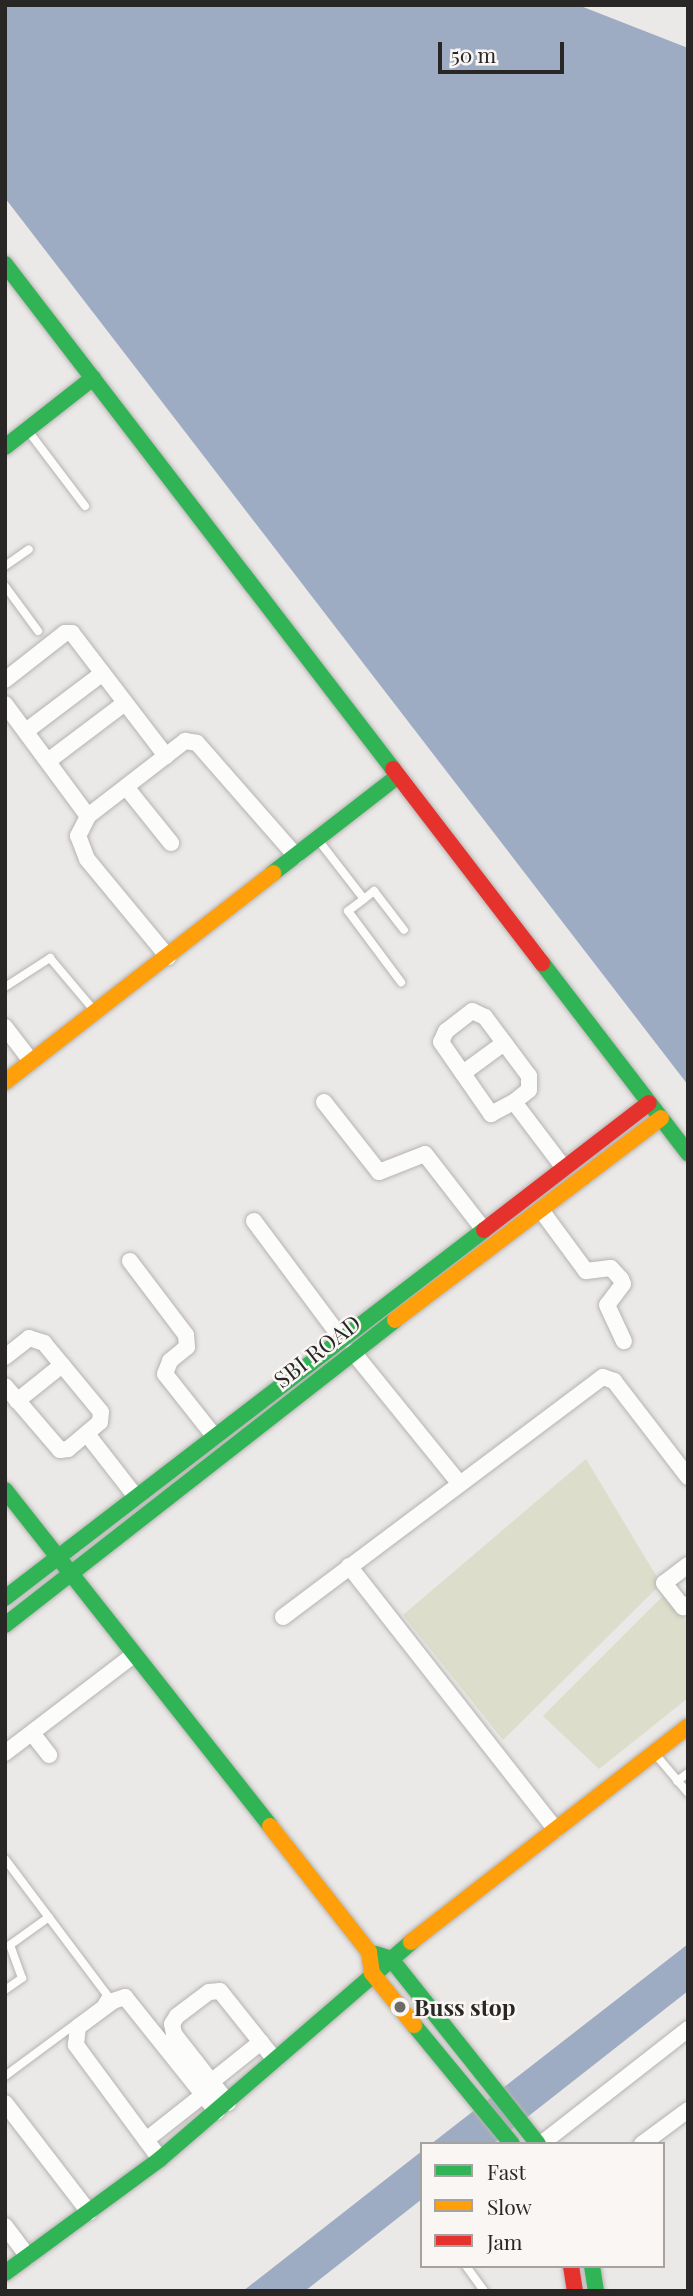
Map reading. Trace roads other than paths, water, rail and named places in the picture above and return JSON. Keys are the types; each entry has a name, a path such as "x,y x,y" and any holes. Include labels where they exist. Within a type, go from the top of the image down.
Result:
{"street":[{"path":"5,264 688,1153"},
{"path":"5,447 93,378"},
{"path":"5,680 65,633 72,633 166,756"},
{"path":"26,731 103,673"},
{"path":"48,761 125,703"},
{"path":"5,704 88,816"},
{"path":"167,957 87,859 78,836 88,816 185,741 197,743 296,856"},
{"path":"5,1082 398,776"},
{"path":"126,787 171,843"},
{"path":"472,1011 485,1017 531,1083 514,1102 491,1114 463,1073 442,1037 472,1011"},
{"path":"5,1027 32,1061"},
{"path":"463,1073 504,1043"},
{"path":"324,1102 379,1172 425,1154 484,1230"},
{"path":"514,1102 564,1168"},
{"name":"SBI ROAD","path":"5,1598 649,1103"},
{"name":"SBI ROAD","path":"5,1625 353,1352 661,1118"},
{"path":"541,1210 586,1271 611,1268 621,1279 623,1284 607,1305 624,1340"},
{"path":"254,1222 342,1339"},
{"path":"130,1261 186,1335 187,1347 170,1361 165,1374 215,1437"},
{"path":"5,1357 29,1338 36,1338 101,1412 100,1422 87,1434 60,1450 5,1386"},
{"path":"353,1352 459,1483"},
{"path":"17,1401 62,1365"},
{"path":"283,1617 603,1377 614,1381 688,1477"},
{"path":"87,1434 136,1497"},
{"path":"5,1490 369,1952 372,1973 510,2142"},
{"path":"688,1565 664,1583 683,1607 688,1604"},
{"path":"349,1566 555,1830"},
{"path":"5,1753 135,1654"},
{"path":"5,2273 160,2159 372,1973 688,1726"},
{"path":"32,1733 49,1755"},
{"path":"369,1952 391,1959 537,2141 688,2029"},
{"path":"207,2088 174,2034 172,2024 177,2016 209,1992 220,1992 275,2060"},
{"path":"160,2159 76,2045 78,2027 113,2001 125,1997 222,2107"},
{"path":"146,2140 261,2042"},
{"path":"5,2103 89,2212"},
{"path":"645,2142 688,2110"},
{"path":"5,2226 24,2260"},
{"path":"5,2244 24,2260"},
{"path":"571,2268 575,2291"},
{"path":"592,2268 596,2291"}],"lane":[{"path":"27,430 85,506"},
{"path":"5,566 29,549"},
{"path":"5,586 38,631"},
{"path":"317,839 364,899"},
{"path":"401,982 348,911 374,891 404,930"},
{"path":"5,987 50,958 95,1012"},
{"path":"654,1752 688,1793"},
{"path":"677,1781 688,1773"},
{"path":"5,1859 107,1995 102,2004 5,2076"},
{"path":"5,1990 22,1978 8,1942 48,1917"},
{"path":"467,2268 484,2291"}],"water":[{"path":"5,5 578,5 688,48 688,1085 5,198"},
{"path":"688,1944 688,1991 496,2142 434,2142"},
{"path":"420,2153 420,2201 305,2291 243,2291"}],"place":[{"name":"Buss stop","path":"400,2007"}]}
